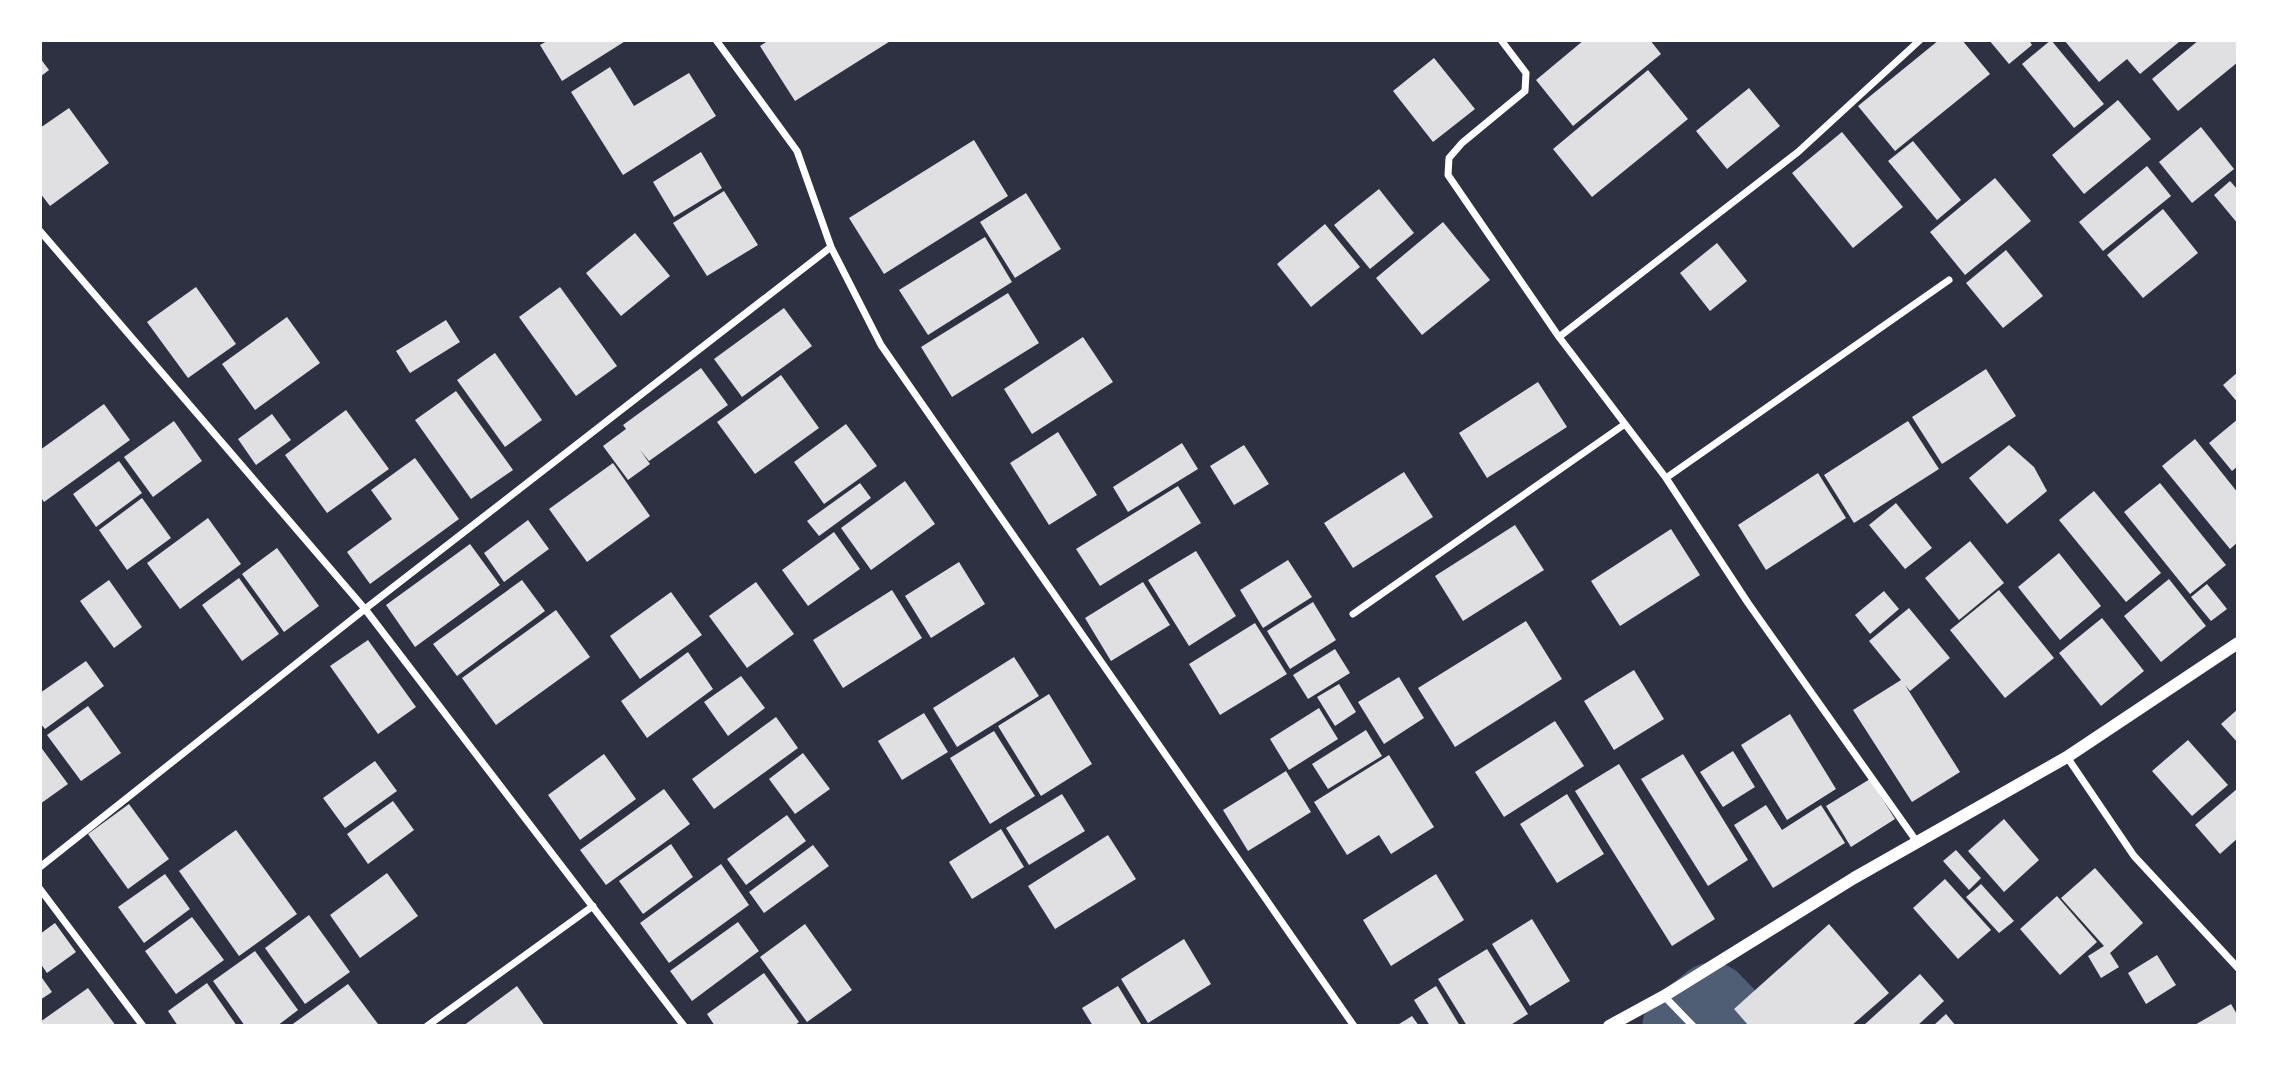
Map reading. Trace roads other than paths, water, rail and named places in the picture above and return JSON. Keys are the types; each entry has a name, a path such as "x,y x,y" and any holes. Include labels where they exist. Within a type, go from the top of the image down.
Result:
{"street":[{"path":"716,40 797,151 831,247 881,345 1354,1026"},
{"path":"1501,40 1526,73 1525,91 1462,143 1449,158 1448,175 1559,337 1666,478 1748,603 1917,842"},
{"path":"1559,337 1798,152 1920,40"},
{"path":"40,231 365,609 684,1026"},
{"path":"40,867 365,609 831,247"},
{"path":"1666,478 1949,280"},
{"path":"1353,614 1625,424"},
{"path":"1609,1026 1664,996 1917,842 2067,757 2238,643"},
{"path":"2067,757 2134,856 2238,968"},
{"path":"40,889 143,1026"},
{"path":"427,1026 593,906"},
{"path":"1664,996 1693,1026"}],"waterway":[{"path":"1681,1026 1712,1001 1736,1026"}]}
